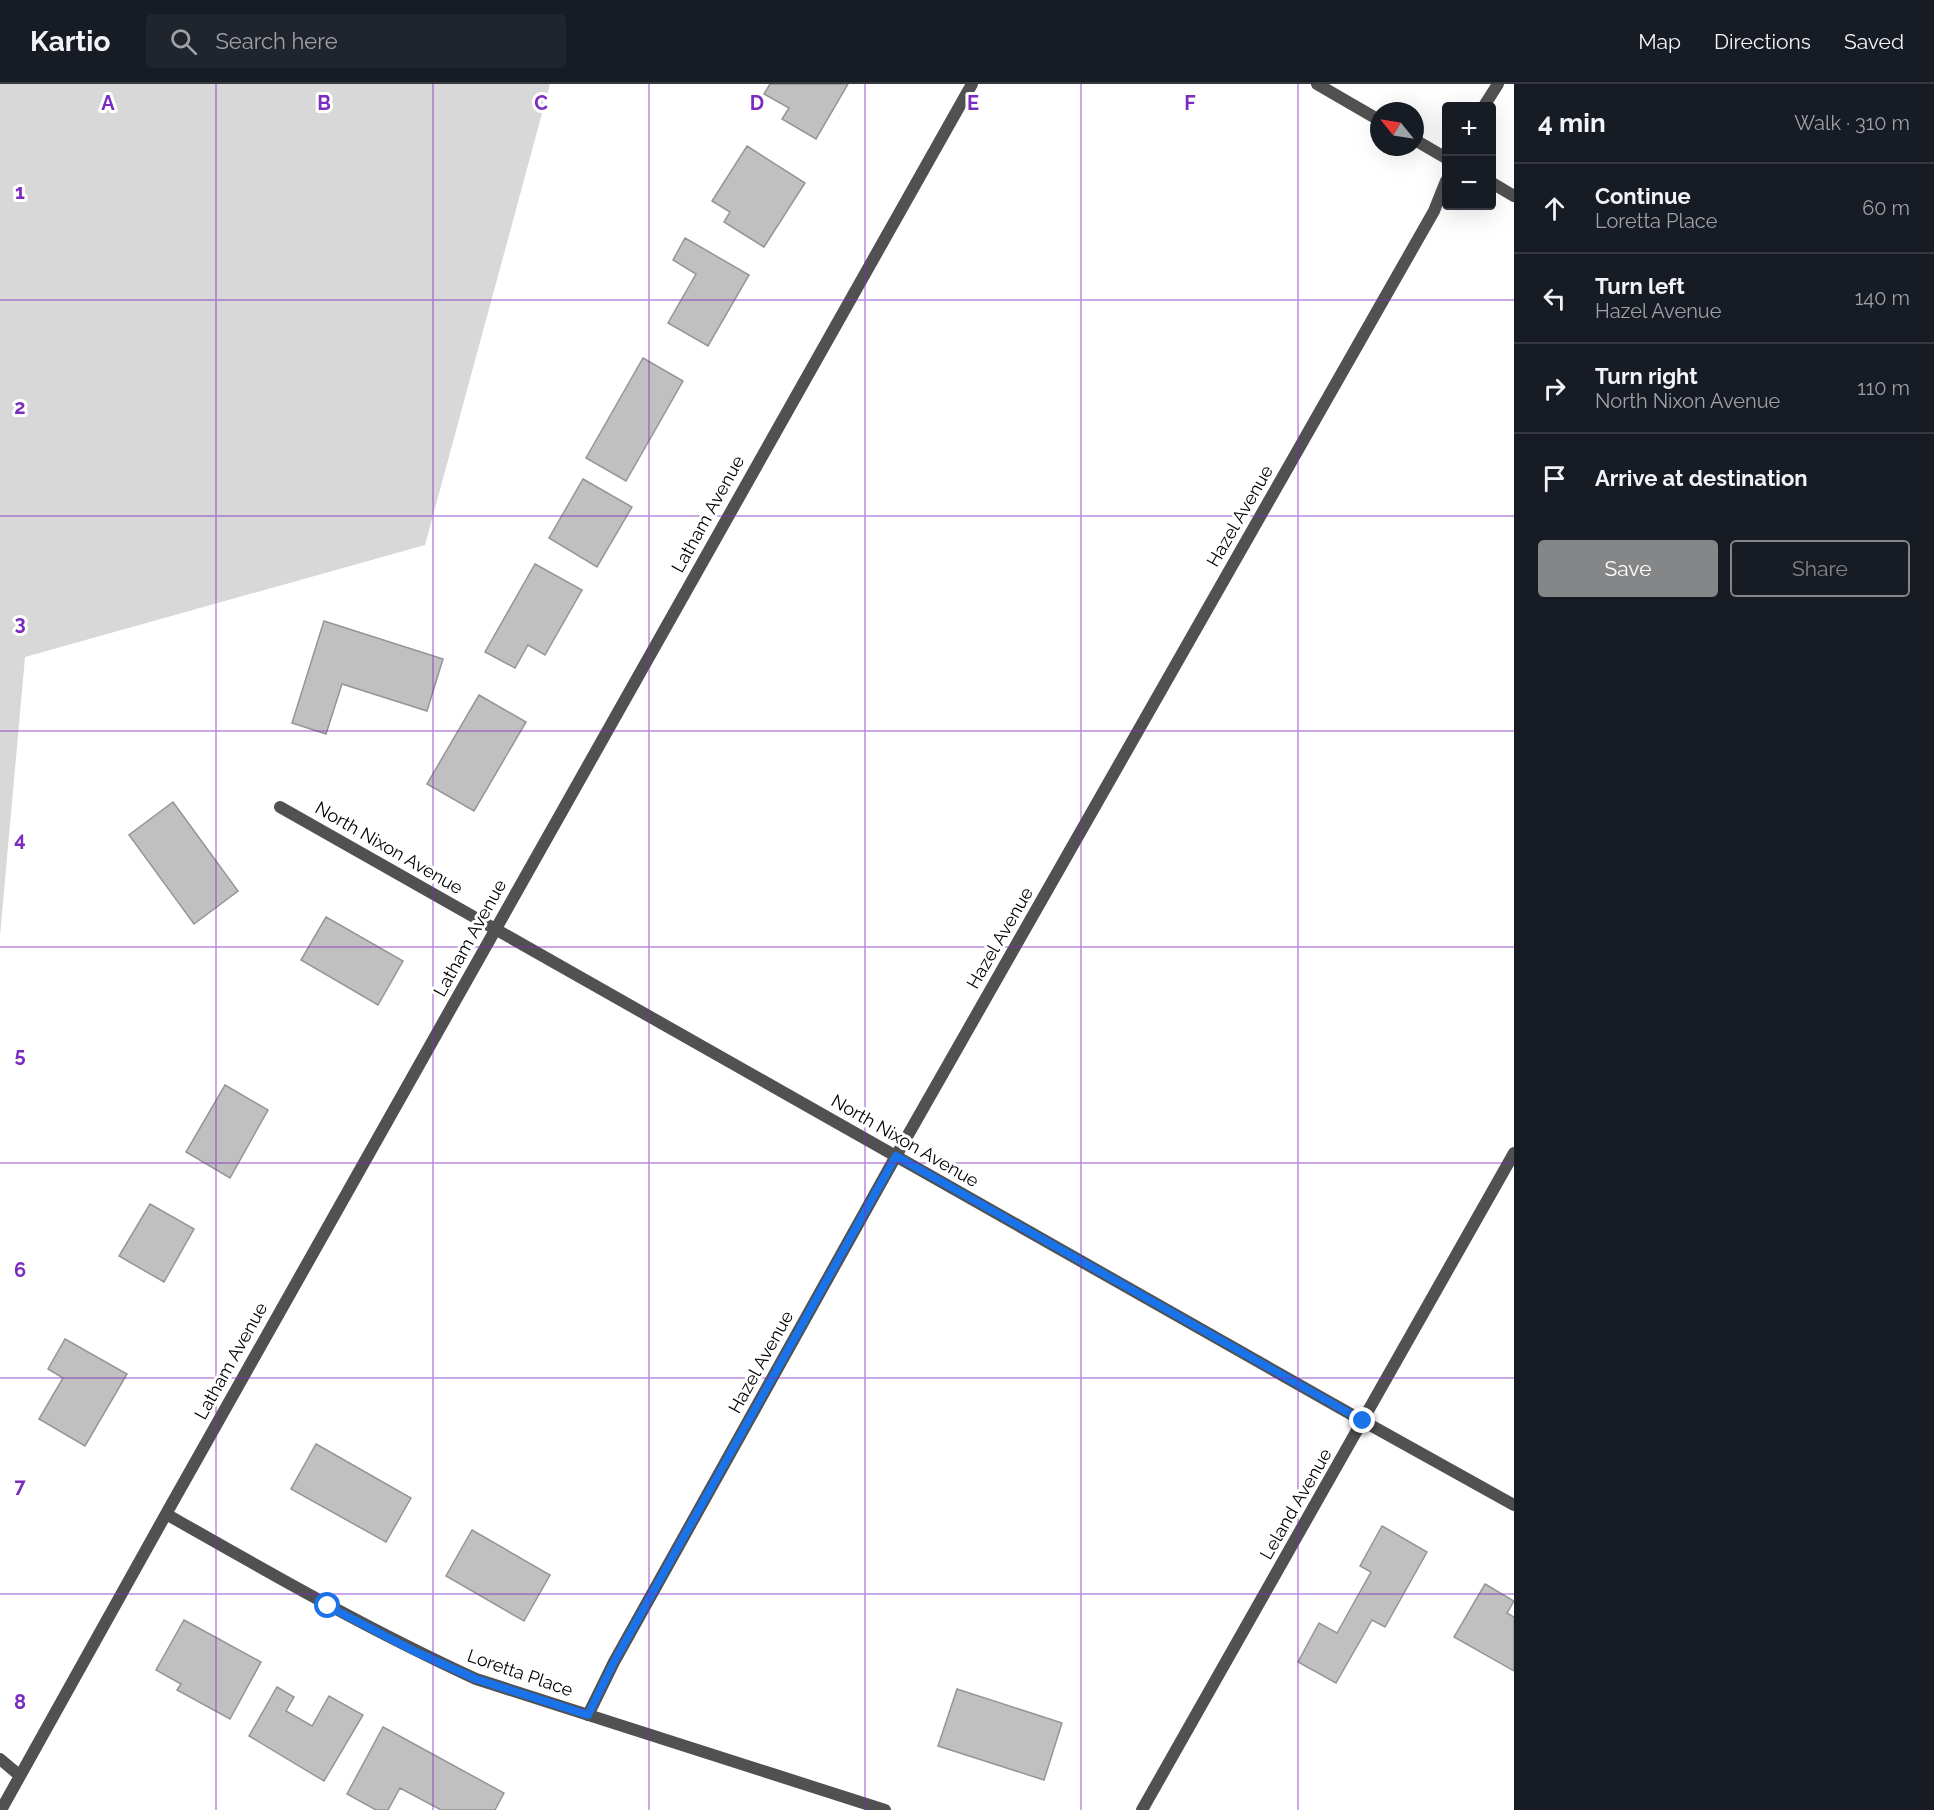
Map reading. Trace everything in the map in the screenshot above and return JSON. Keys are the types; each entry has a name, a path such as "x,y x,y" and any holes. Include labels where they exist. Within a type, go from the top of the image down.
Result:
{"street":[{"name":"Latham Avenue","path":"1,1810 972,84"},
{"path":"1317,84 1370,115"},
{"path":"1487,102 1498,84"},
{"path":"1424,145 1443,156"},
{"path":"1496,186 1514,196"},
{"name":"Hazel Avenue","path":"588,1715 626,1641 896,1156 1434,211 1442,192"},
{"name":"North Nixon Avenue","path":"280,807 1363,1421 1514,1504"},
{"name":"Leland Avenue","path":"1142,1809 1514,1153"},
{"name":"Loretta Place","path":"166,1514 328,1606 476,1679 885,1810"},
{"path":"0,1759 19,1775"}],"shaded area":[{"path":"0,84 550,84 425,545 25,657 0,936"}],"building":[{"path":"770,84 848,84 816,139 782,119 789,108 764,94"},
{"path":"747,146 805,183 764,247 724,222 730,212 712,201"},
{"path":"685,238 749,275 708,346 668,323 696,274 673,260"},
{"path":"643,358 683,381 626,481 586,458"},
{"path":"583,479 632,507 597,567 549,538"},
{"path":"535,564 582,590 545,655 528,645 515,668 485,652"},
{"path":"324,621 443,659 427,711 342,684 326,734 292,723"},
{"path":"479,695 526,722 474,811 427,784"},
{"path":"173,802 238,891 194,924 129,835"},
{"path":"326,917 403,961 378,1005 301,960"},
{"path":"225,1085 268,1110 230,1178 186,1152"},
{"path":"150,1204 194,1229 164,1282 119,1256"},
{"path":"65,1339 127,1374 85,1446 39,1419 63,1378 48,1369"},
{"path":"316,1444 411,1498 386,1542 291,1489"},
{"path":"1382,1526 1427,1552 1385,1627 1372,1620 1336,1683 1298,1662 1319,1623 1337,1633 1371,1572 1360,1566"},
{"path":"472,1530 550,1575 524,1621 446,1576"},
{"path":"1485,1584 1514,1601 1507,1613 1514,1617 1514,1671 1454,1637"},
{"path":"184,1620 261,1662 230,1719 177,1690 181,1684 156,1670"},
{"path":"277,1687 294,1697 286,1711 312,1726 329,1696 363,1715 324,1781 249,1736"},
{"path":"957,1689 1062,1723 1044,1780 938,1746"},
{"path":"383,1727 504,1793 495,1810 441,1810 400,1788 388,1810 376,1810 347,1794"}],"route":[{"path":"328,1606 414,1651 476,1679 588,1715 614,1662 896,1156 1363,1421"}]}
